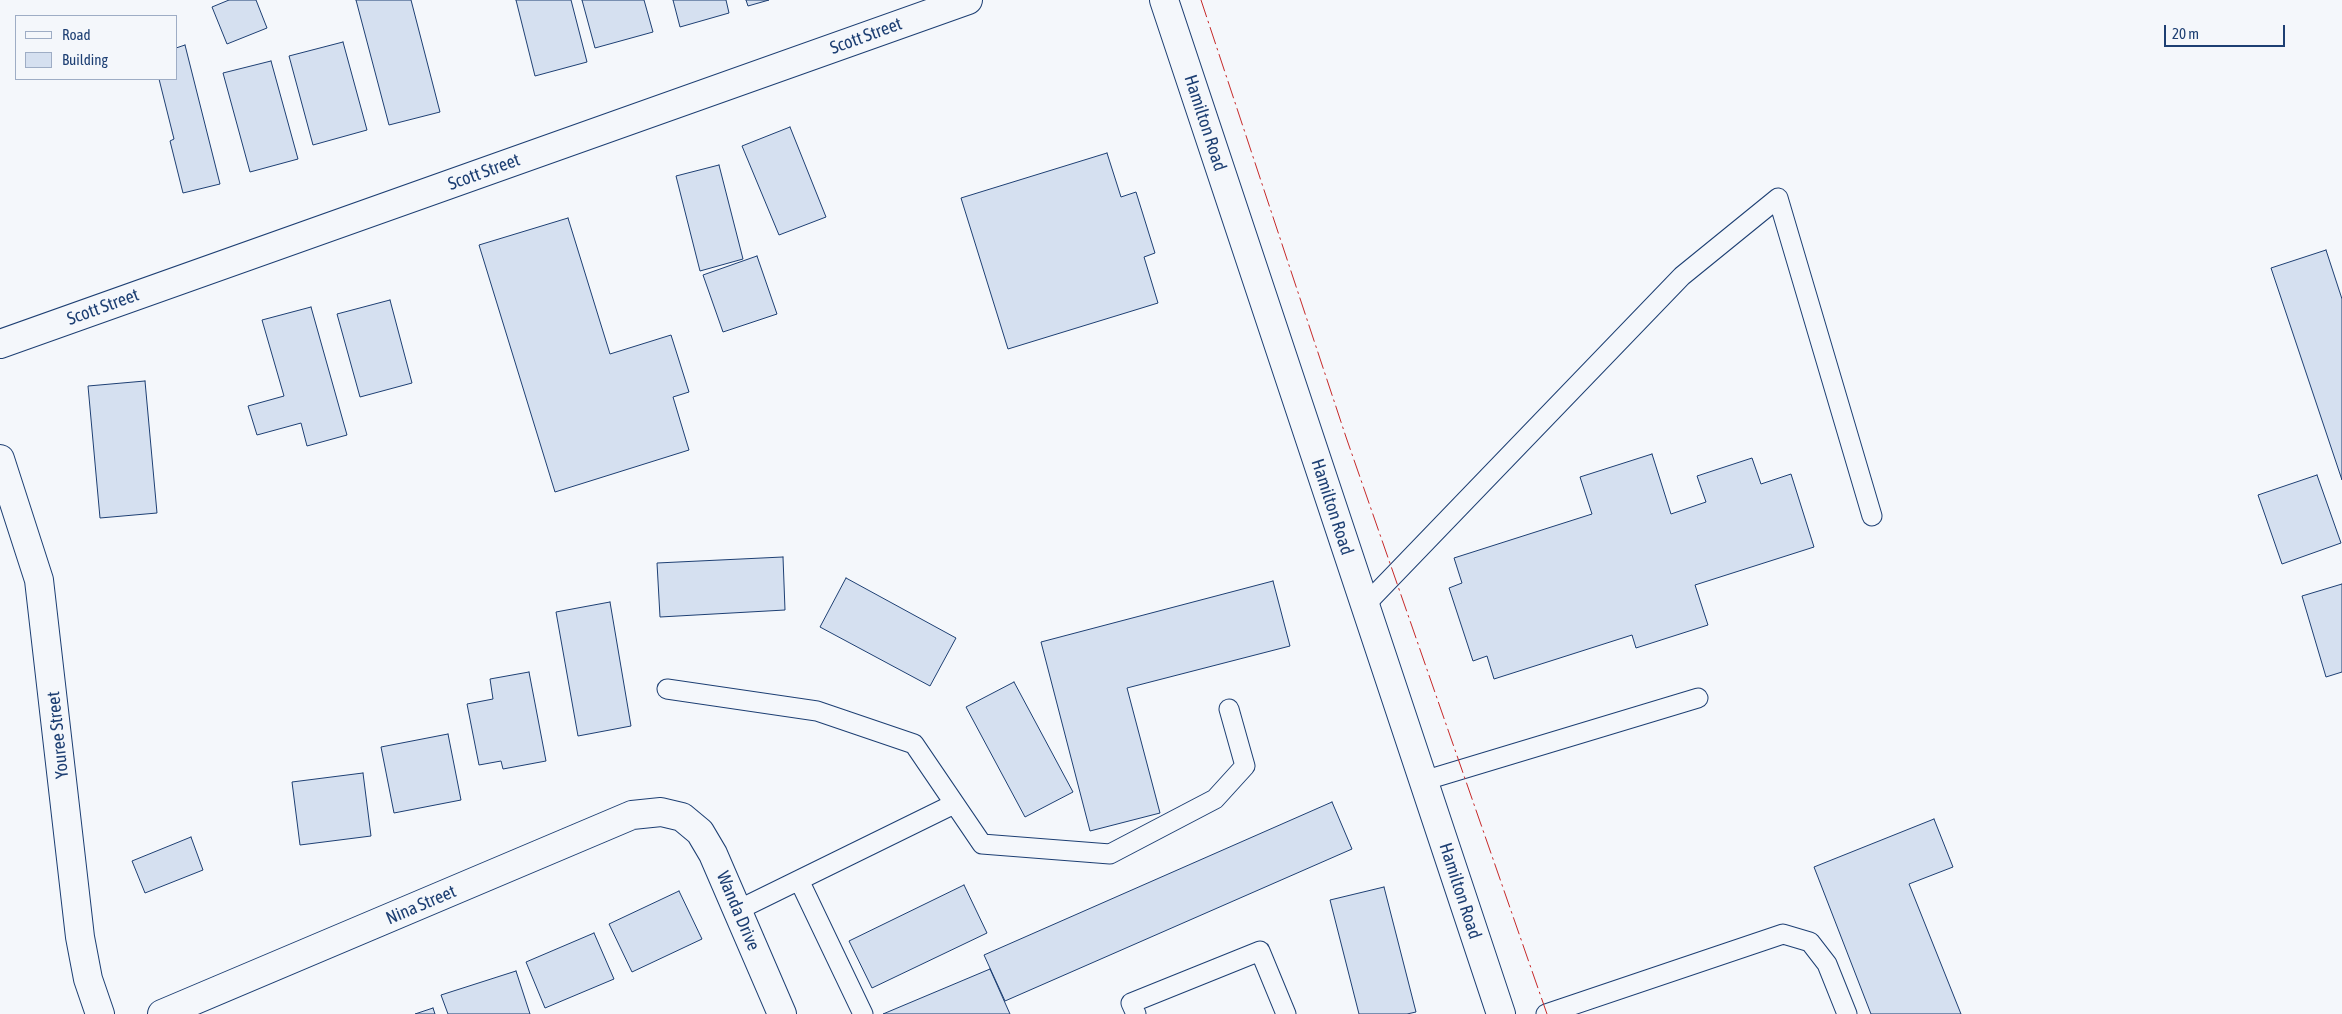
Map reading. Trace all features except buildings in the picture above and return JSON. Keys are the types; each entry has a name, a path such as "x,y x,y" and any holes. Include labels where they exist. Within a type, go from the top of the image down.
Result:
{"street":[{"name":"Scott Street","path":"0,344 968,0"},
{"name":"Hamilton Road","path":"1164,0 1501,1014"},
{"name":"Youree Street","path":"0,459 40,580 80,937 88,979 100,1014"},
{"name":"Nina Street","path":"162,1014 632,816 661,812 682,817"},
{"name":"Wanda Drive","path":"682,817 700,832 714,854 782,1014"}],"lane":[{"path":"1365,605 1682,276 1778,198 1872,516"},
{"path":"667,689 817,711 914,744 982,844 1110,854 1214,799 1245,766 1229,709"},
{"path":"1423,780 1698,698"},
{"path":"738,910 954,804"},
{"path":"800,880 862,1014"},
{"path":"1546,1014 1783,934 1810,942 1826,964 1847,1014"},
{"path":"1136,1014 1131,1003 1260,951 1286,1014"}],"power":[{"path":"1201,0 1346,437 1547,1014"}]}
